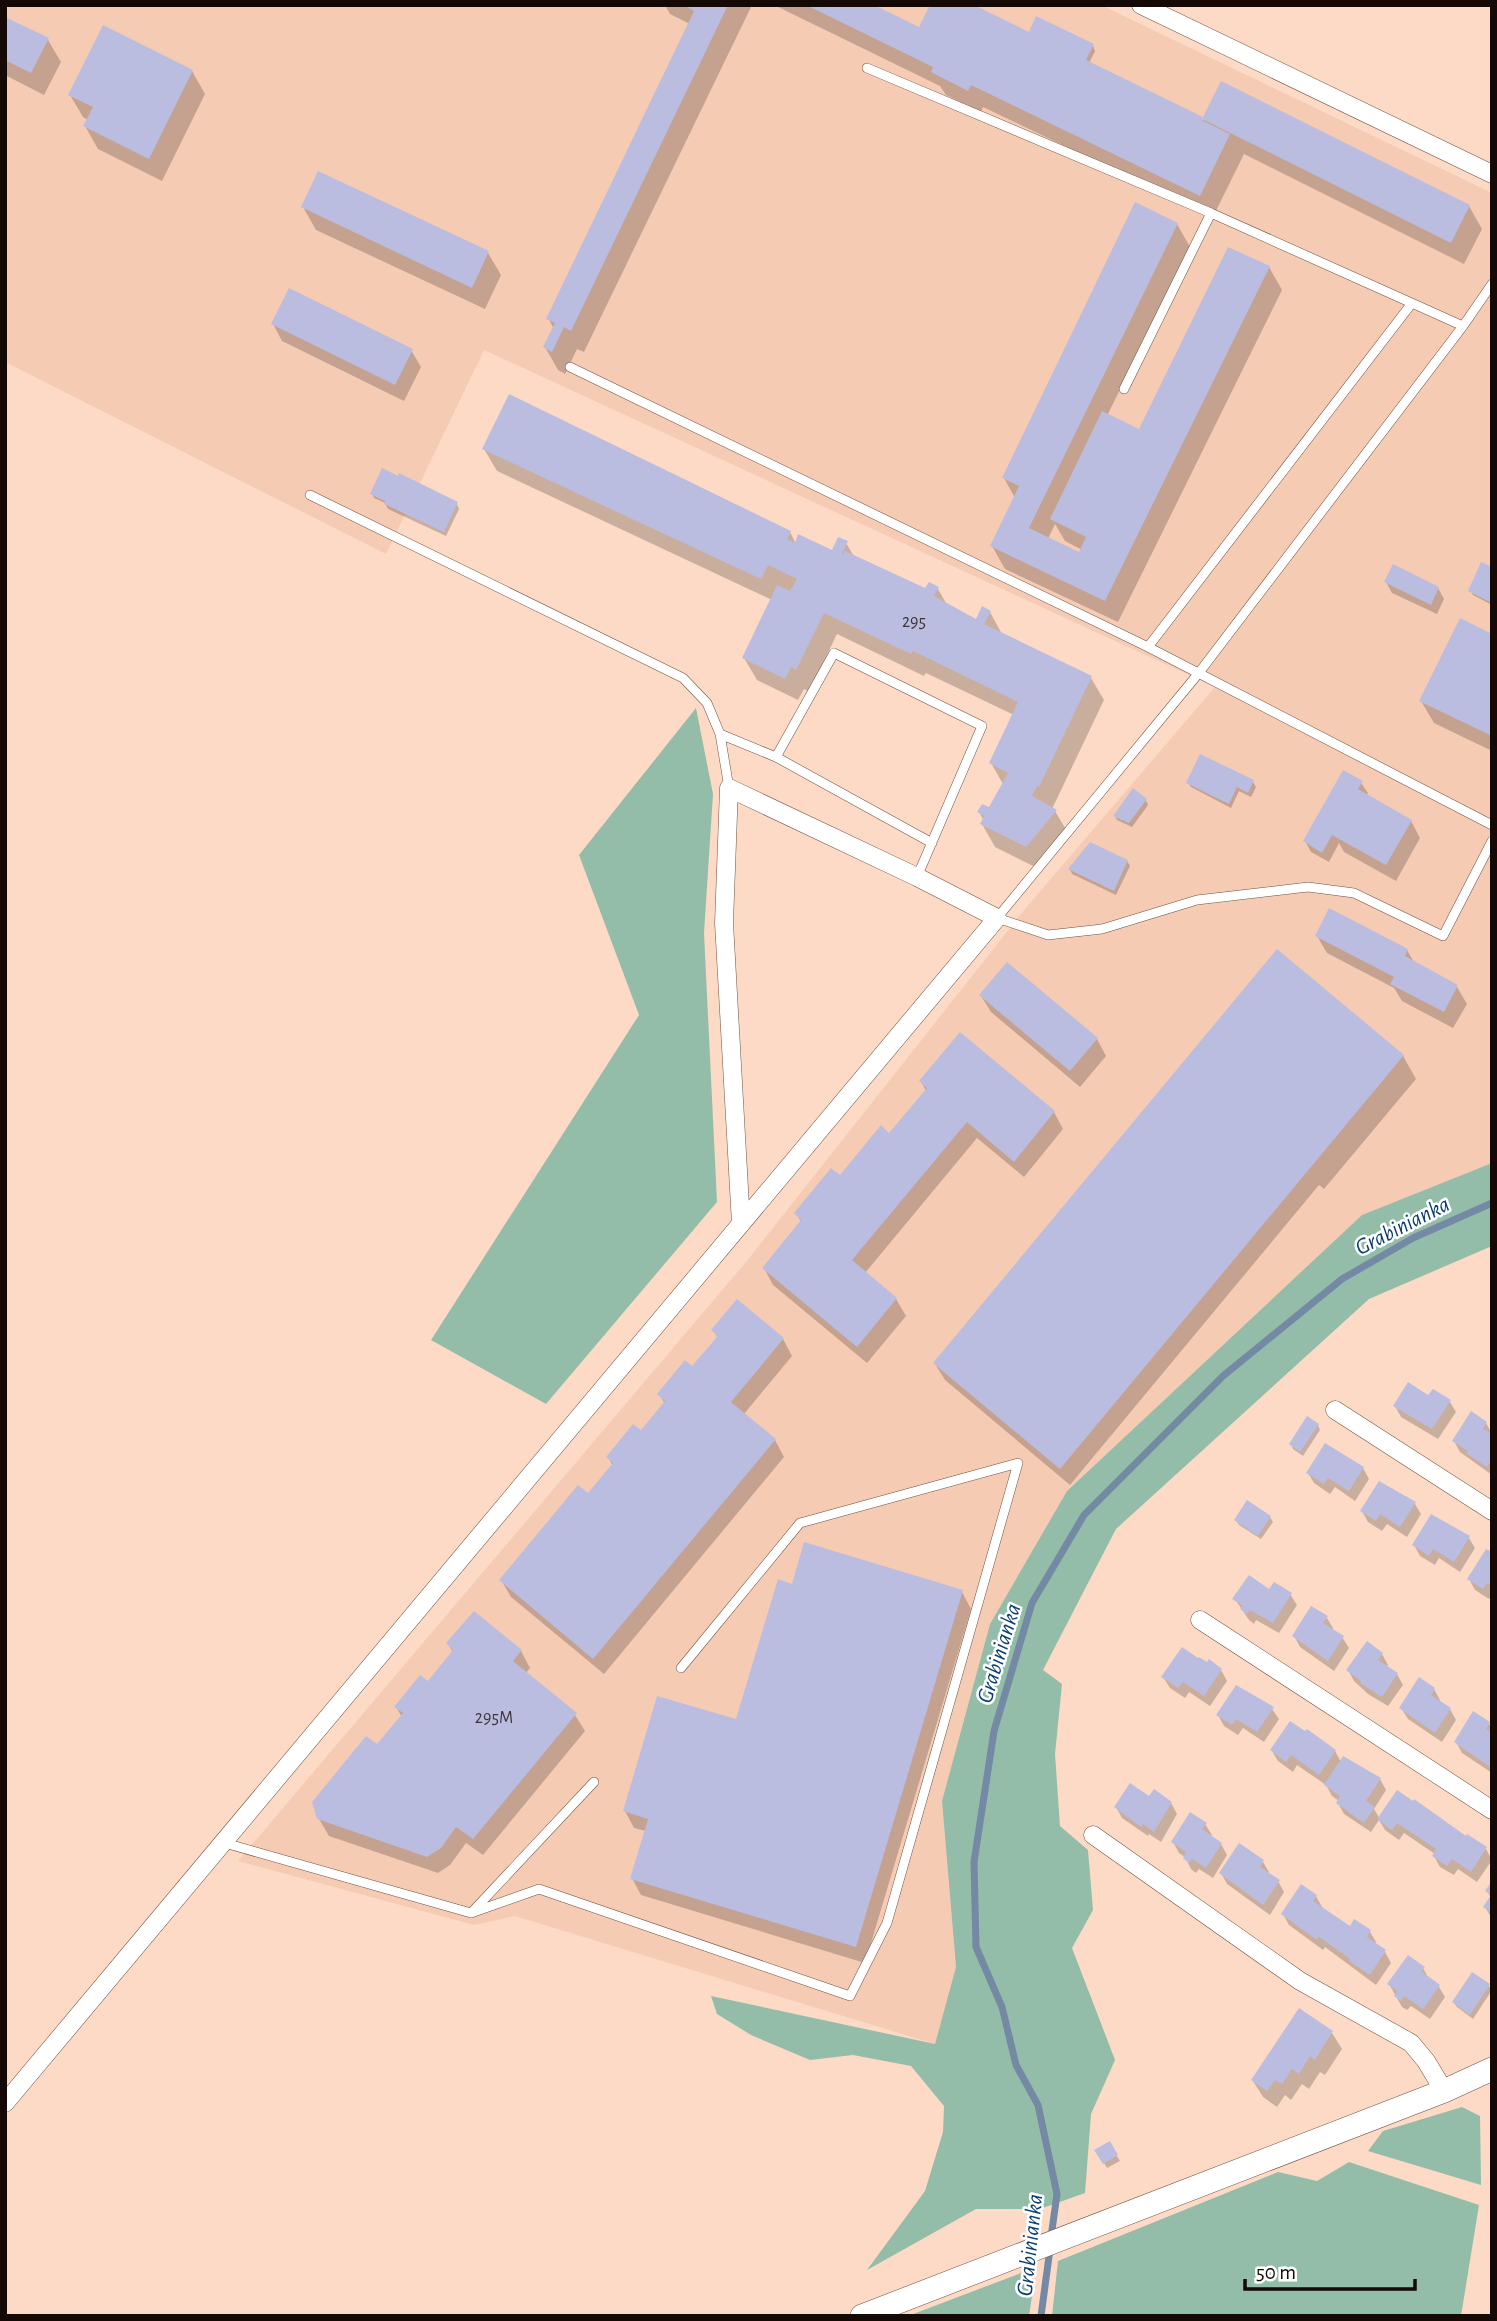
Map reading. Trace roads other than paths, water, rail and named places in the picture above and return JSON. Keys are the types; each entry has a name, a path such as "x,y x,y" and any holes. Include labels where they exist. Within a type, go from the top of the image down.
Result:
{"street":[{"path":"1141,5 1492,174"},
{"path":"5,2103 221,1842 741,1224 997,918 729,788 724,923 741,1224"},
{"path":"1335,1410 1492,1511"},
{"path":"1200,1620 1492,1810"},
{"path":"1093,1835 1300,1981 1411,2043 1426,2061 1444,2091"},
{"path":"862,2316 1444,2091 1492,2069"}],"lane":[{"path":"867,68 1211,214 1463,326"},
{"path":"1124,389 1211,214"},
{"path":"1492,284 1463,326 1198,674 997,918 1048,935 1102,929 1196,900 1308,887 1354,892 1443,936 1492,841"},
{"path":"1148,647 1412,303"},
{"path":"570,367 1148,647 1492,825"},
{"path":"310,495 683,678 707,704 720,734 729,788"},
{"path":"776,757 834,653 982,726 917,877"},
{"path":"720,734 776,757 932,843"},
{"path":"221,1842 471,1913 539,1889 850,1996 887,1923 1018,1463 800,1523 681,1668"},
{"path":"471,1913 594,1782"}],"waterway":[{"name":"Grabinianka","path":"1051,2237 1057,2194 1038,2105 1016,2065 1002,2007 976,1947 974,1862 994,1731 1032,1603 1084,1515 1223,1376 1342,1279 1413,1238 1492,1203"},
{"name":"Grabinianka","path":"1041,2316 1050,2249"}]}
